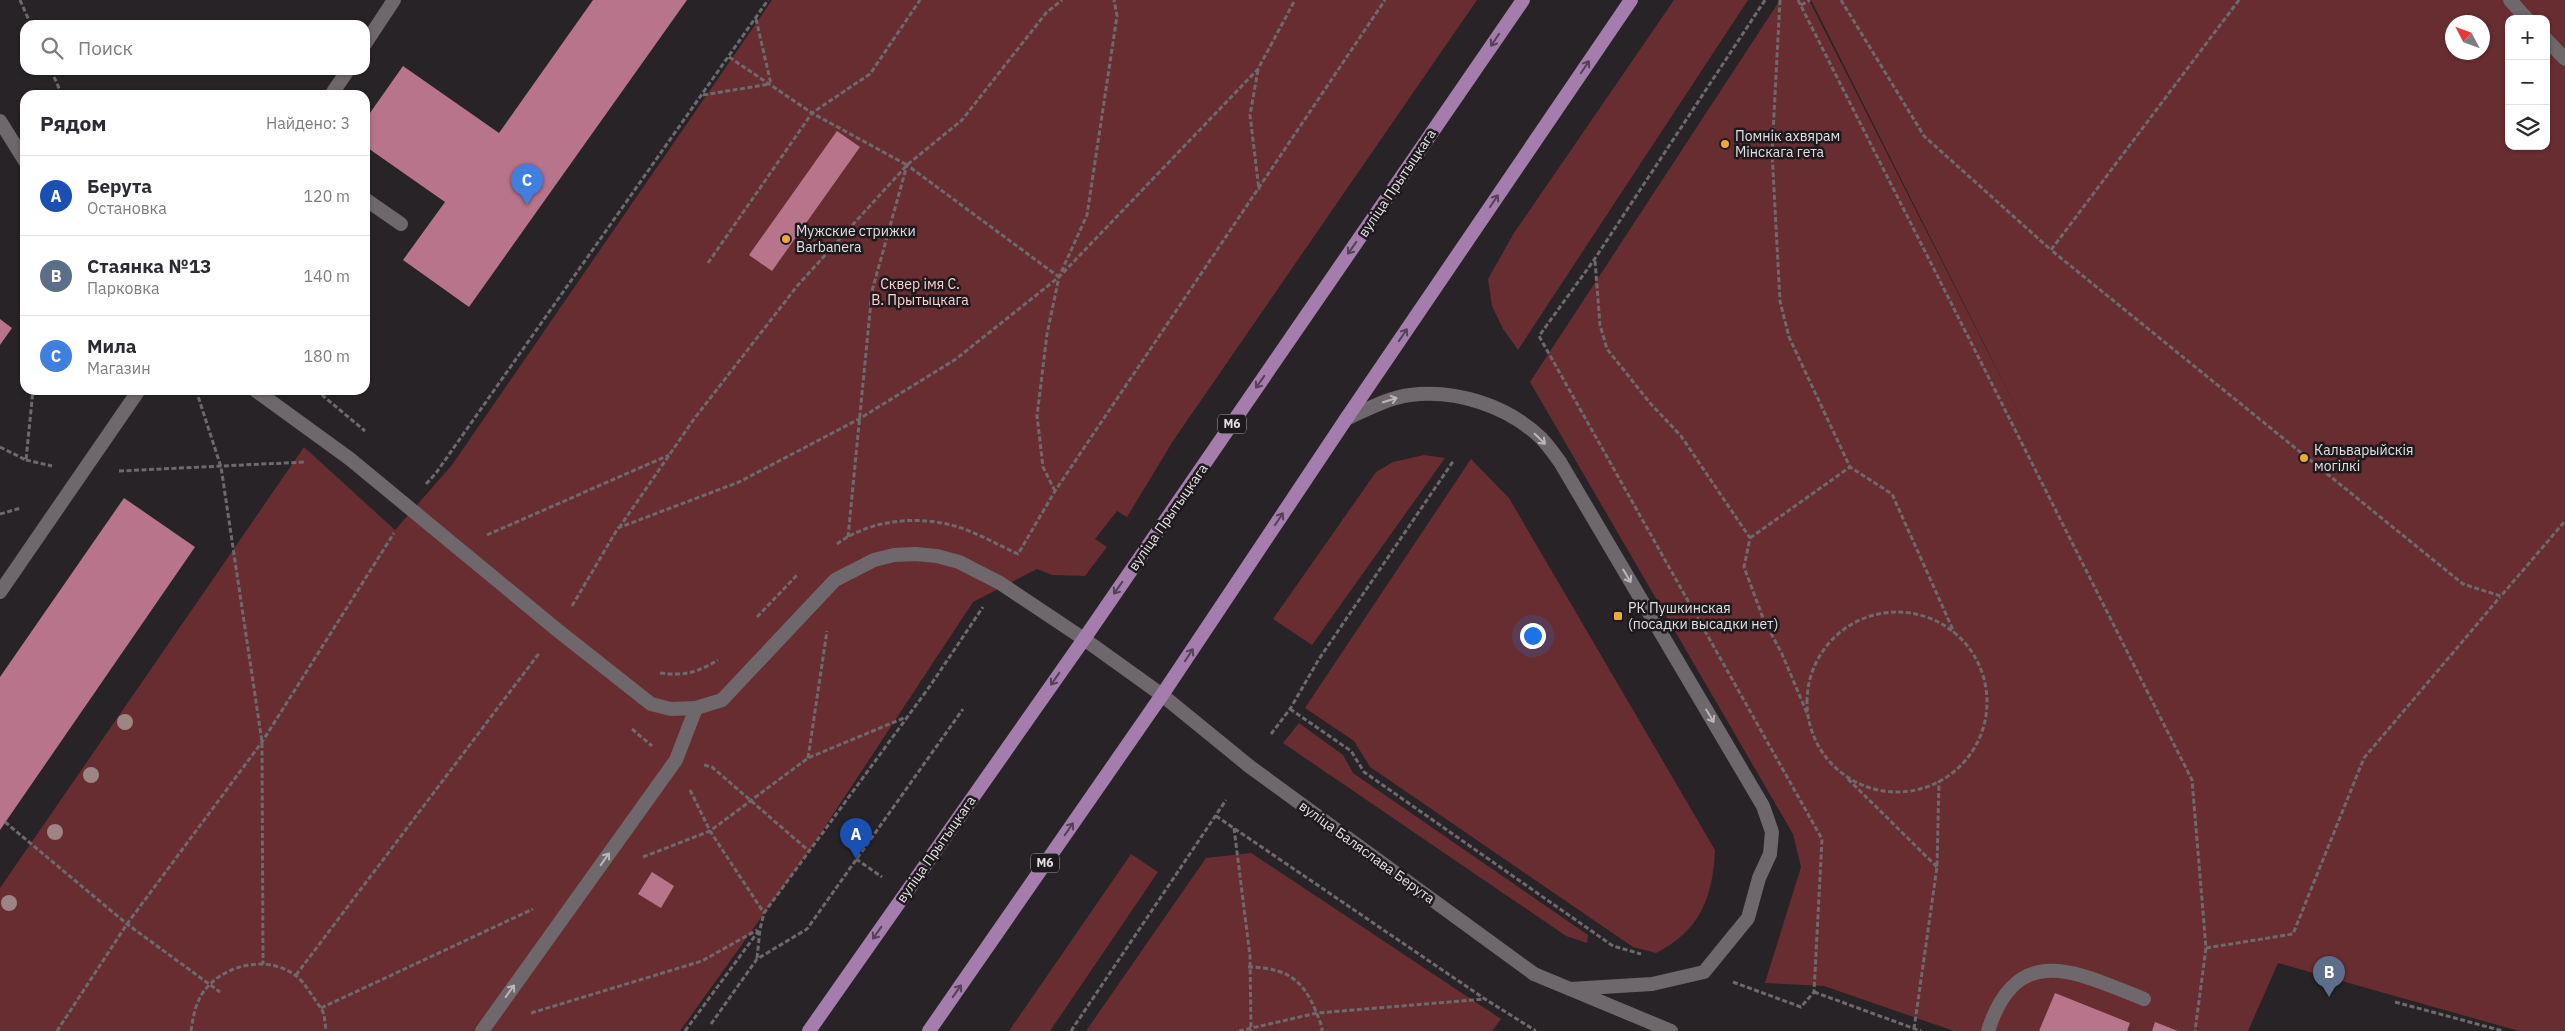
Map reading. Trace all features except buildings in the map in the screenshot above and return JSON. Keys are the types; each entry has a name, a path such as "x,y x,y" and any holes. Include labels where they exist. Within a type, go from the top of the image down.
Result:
{"main road":[{"name":"вуліца Прытыцкага","path":"810,1031 1084,639 1523,0"},
{"name":"М6","path":"929,1031 1162,696 1346,419 1631,0"}],"street":[{"path":"370,36 394,0"},
{"path":"2510,0 2523,15"},
{"path":"2550,43 2565,59"},
{"path":"334,90 345,75"},
{"path":"0,121 20,153"},
{"path":"370,202 401,224"},
{"path":"1346,419 1387,400 1410,395 1440,394 1488,405 1518,421 1541,438 1560,462 1763,806 1772,832 1770,854 1759,878 1748,918 1704,972 1652,984 1570,989"},
{"path":"0,592 136,395"},
{"name":"вуліца Баляслава Берута","path":"263,395 350,459 556,629 651,704 671,709 696,708 722,700 835,580 874,560 915,554 937,556 959,562 1000,583 1084,639 1162,696 1249,766 1526,968 1570,989 1671,1031"},
{"path":"482,1031 676,760 696,708"},
{"path":"1988,1031 1994,1009 2021,977 2046,970 2078,973 2144,999"}],"path":[{"path":"20,0 29,20"},
{"path":"436,474 768,0"},
{"path":"708,264 812,112 870,74 920,0"},
{"path":"564,602 571,608 618,528 694,419 798,285 907,166 962,120 1046,12 1062,0"},
{"path":"1055,491 1043,467 1037,416 1047,334 1059,277 1087,215 1117,16 1114,0"},
{"path":"618,528 739,482 859,419 956,359 1059,277 1258,69 1295,0"},
{"path":"834,547 848,536 878,524 922,520 956,526 1018,554 1055,491 1385,0"},
{"path":"1704,972 1801,1007 1814,992 1822,839 1539,336 1594,260 1765,0"},
{"path":"1780,0 1772,152 1780,301 1789,337 1850,467 1892,494 1954,632"},
{"path":"1798,0 2192,780 2206,948 2195,1031"},
{"path":"1801,5 1810,0"},
{"path":"1841,0 1924,136 2051,250 2463,584 2501,596"},
{"path":"2051,250 2239,0"},
{"path":"756,18 771,84"},
{"path":"729,56 812,112 907,166 1059,277"},
{"path":"1258,69 1250,115 1259,190"},
{"path":"53,75 60,90"},
{"path":"702,95 771,84"},
{"path":"835,580 848,536 872,291 907,166"},
{"path":"1594,260 1600,325 1607,349 1650,403 1681,436 1750,538"},
{"path":"0,447 26,460 32,395"},
{"path":"198,395 221,467 262,742 263,964"},
{"path":"322,395 368,434"},
{"path":"486,536 669,455"},
{"path":"83,472 221,467 350,459"},
{"path":"1271,734 1290,709 1319,659 1454,460"},
{"path":"1850,467 1750,538 1744,567 1763,618 1782,654 1808,716 1816,741 1826,757 1937,867"},
{"path":"419,478 434,490"},
{"path":"2206,948 2293,934 2364,758 2565,521"},
{"path":"478,529 493,542"},
{"path":"57,1031 127,924 262,742 395,531"},
{"path":"752,623 791,580 805,569"},
{"path":"758,958 760,929 764,913 904,718 930,686 983,607"},
{"path":"1808,716 1808,690 1813,670 1826,646 1842,630 1861,619 1879,613 1909,612 1939,622 1967,644 1980,666 1986,688 1987,705 1985,720 1976,744 1965,762 1939,781 1906,791 1887,791 1871,788 1842,773"},
{"path":"296,975 556,629"},
{"path":"808,758 827,630"},
{"path":"653,670 676,675 698,672 719,659"},
{"path":"711,1024 758,958 807,929 963,709"},
{"path":"1290,709 1351,751 1364,772 1613,946 1650,956"},
{"path":"638,858 710,831 752,802 808,758 904,718"},
{"path":"676,760 712,767 809,851"},
{"path":"676,760 710,831 764,913"},
{"path":"1914,1028 1937,867 1939,781"},
{"path":"1071,1031 1226,800"},
{"path":"1216,816 1486,1000 1536,1031"},
{"path":"5,822 127,924 220,992"},
{"path":"1234,828 1250,956 1248,968 1250,1029"},
{"path":"321,1008 535,908"},
{"path":"529,1014 702,961 760,929"},
{"path":"685,1031 760,929"},
{"path":"191,1031 194,1013 209,985 229,971 245,965 263,964 283,968 296,975 321,1008 324,1014 326,1031"},
{"path":"1248,968 1270,968 1291,976 1309,994 1322,1031"},
{"path":"1814,992 1921,1031"},
{"path":"1239,1031 1317,1013 1486,1000"},
{"path":"2395,1002 2503,1031"}],"green space":[{"name":"Сквер імя С. В. Прытыцкага","path":"772,0 1477,0 1173,441 1127,517 1117,511 1095,539 1107,547 1085,576 1052,575 1037,569 973,602 809,851 680,1031 0,1031 0,888 304,447 395,530 452,465"},
{"path":"1674,0 1748,0 1518,350 1503,329 1492,306 1488,279 1514,233"},
{"path":"1780,0 1809,0 2029,433 1811,0 2565,0 2565,1031 2519,1031 2278,963 2248,1031 1954,1031 1824,986 1765,983 1801,867 1793,834 1530,382"},
{"path":"1424,455 1445,458 1312,645 1273,619 1376,472 1393,462"},
{"path":"1471,459 1509,498 1715,850 1711,883 1701,911 1684,934 1656,953 1633,947 1370,767 1354,741 1305,708"},
{"path":"1299,723 1343,755 1353,773 1588,935 1587,943 1566,936 1283,743"},
{"path":"1251,853 1501,1019 1492,1031 1086,1031 1206,858"},
{"path":"1131,854 1158,872 1050,1031 1009,1031"}],"place":[{"name":"Помнік ахвярам Мінскага гета","path":"1725,144"},
{"name":"Мила","path":"527,205"},
{"name":"Мужские стрижки Barbanera","path":"786,239"},
{"name":"Кальварыйскія могілкі","path":"2304,458"},
{"name":"РК Пушкинская (посадки высадки нет)","path":"1618,616"},
{"name":"Берута","path":"856,859"},
{"name":"Стаянка №13","path":"2329,997"}]}
